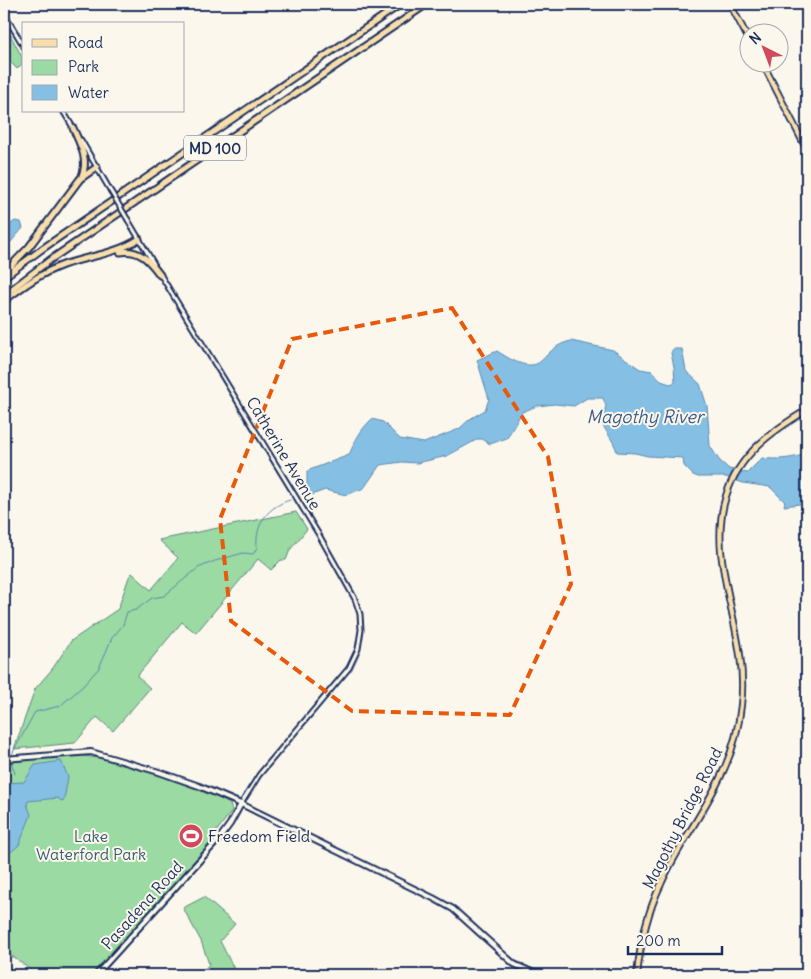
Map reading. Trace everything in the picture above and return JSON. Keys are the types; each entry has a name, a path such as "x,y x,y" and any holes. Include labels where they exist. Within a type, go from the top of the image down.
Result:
{"highway":[{"name":"MD 100","path":"4,277 50,243 400,4"},
{"name":"MD 100","path":"4,295 50,260 427,4"},
{"path":"4,273 29,247 84,172 84,156 74,128"},
{"path":"80,179 97,167"},
{"path":"4,301 31,281 50,271 128,246 140,239"},
{"path":"107,253 126,251 137,253 148,260 160,275"}],"main road":[{"path":"730,4 740,22"},
{"path":"767,72 807,150"},
{"name":"Magothy Bridge Road","path":"637,975 646,929 656,896 669,868 725,767 741,705 743,680 740,646 723,568 719,540 726,494 738,469 764,438 807,410"},
{"path":"4,759 70,753 97,753 182,780 242,804 453,909 514,964 538,975"},
{"name":"Pasadena Road","path":"96,975 219,839 242,804"}],"street":[{"path":"4,13 22,44"},
{"name":"Catherine Avenue","path":"64,112 160,275 320,535 355,599 360,614 361,630 358,649 349,668 259,775 242,804"}],"highlighted area":[{"path":"452,308 548,457 571,584 510,715 352,711 231,621 220,519 292,339"}],"green space":[{"path":"4,23 22,57 22,64 17,69 4,55"},
{"path":"296,512 307,529 290,550 286,560 281,560 271,570 258,559 196,633 182,622 137,676 150,688 113,731 97,717 75,743 14,749 35,689 53,668 71,641 118,609 132,573 151,590 178,558 159,540"},
{"name":"Lake Waterford Park","path":"68,755 87,756 146,770 221,798 230,804 232,811 209,841 211,842 93,975 37,975 4,950 4,763"},
{"path":"204,897 235,924 220,941 237,975 200,975 209,964 201,941 183,908"}],"water":[{"path":"15,221 21,222 23,228 4,250 4,229"},
{"name":"Magothy River","path":"571,341 613,350 640,369 652,371 661,381 670,384 675,382 671,353 673,349 682,349 686,371 700,384 707,406 710,446 719,460 729,469 747,473 762,458 782,459 803,455 804,444 807,441 807,503 784,506 785,502 770,487 743,483 726,477 698,477 693,475 684,466 683,458 617,452 601,422 606,406 603,398 587,398 574,406 555,404 537,406 522,412 507,438 490,444 482,439 478,439 447,456 417,463 402,462 380,465 364,488 346,495 325,490 309,496 307,471 349,455 358,436 372,419 383,422 400,439 424,443 459,429 470,419 485,410 489,399 477,360 497,351 525,365 536,364 558,346"},
{"path":"61,761 68,777 64,800 61,801 58,798 28,801 27,804 31,815 19,845 4,858 4,786 6,783 24,782 35,765"}],"waterway":[{"name":"Magothy River","path":"300,496 307,488"},
{"name":"Magothy River","path":"11,756 35,712 60,706 83,686 99,668 112,638 123,625 127,612 136,610 152,598 164,596 198,568 243,553 253,554 257,548 258,531 264,518 275,507 290,500"},
{"name":"Magothy River","path":"11,761 15,774"}],"place":[{"name":"Freedom Field","path":"191,836"}]}
